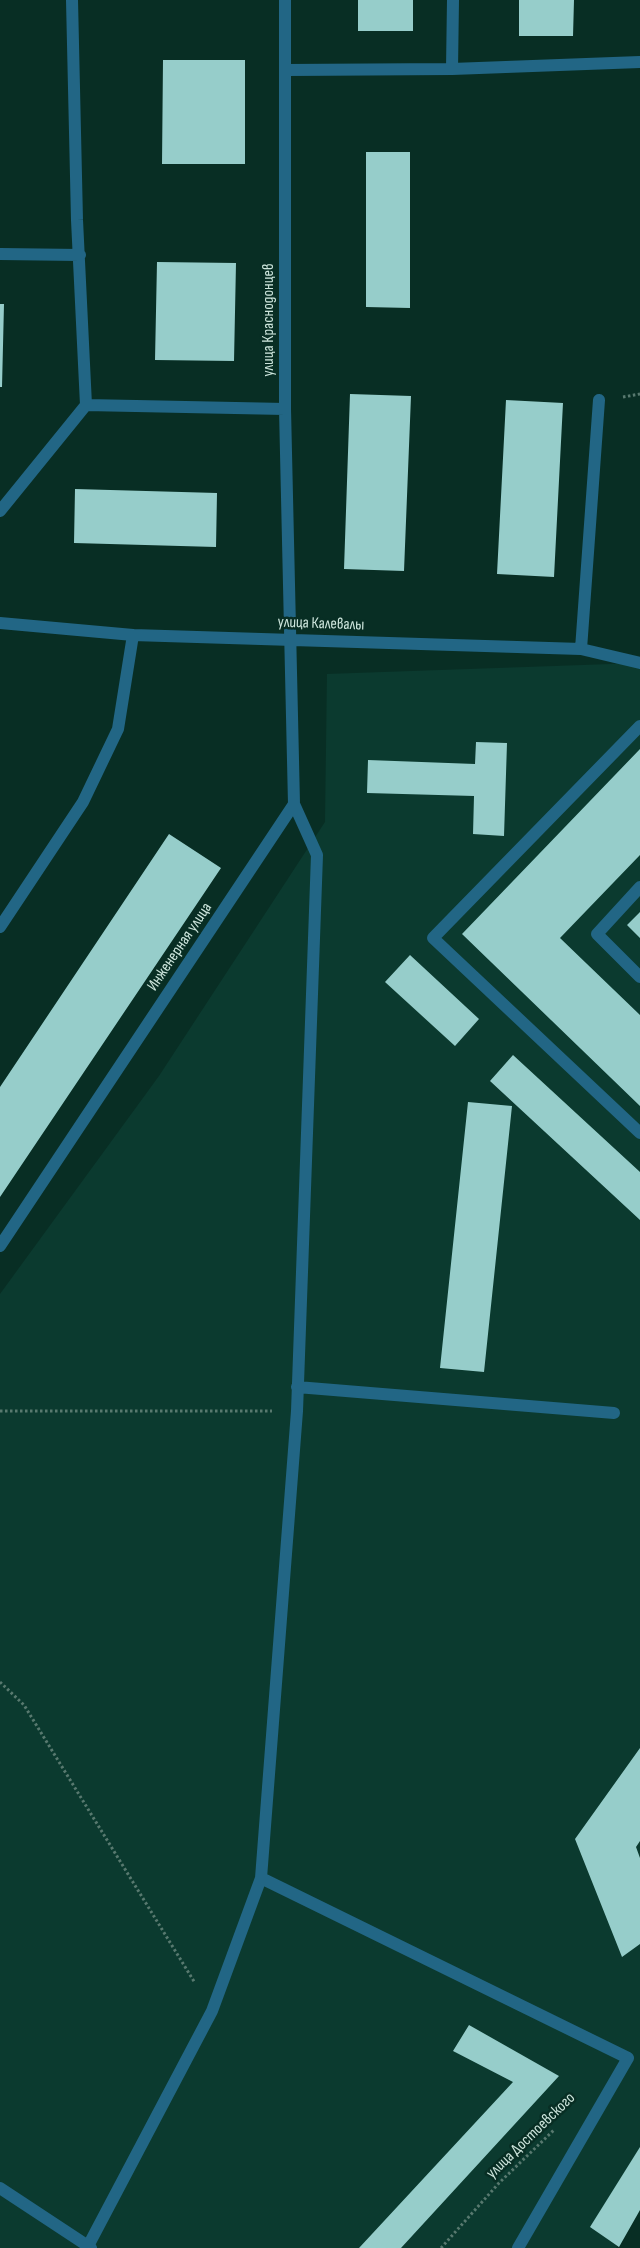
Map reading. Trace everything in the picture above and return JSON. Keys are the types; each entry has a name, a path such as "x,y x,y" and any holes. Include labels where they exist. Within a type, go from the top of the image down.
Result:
{"street":[{"path":"0,512 86,404 77,220 72,0"},
{"name":"улица Краснодонцев","path":"285,0 285,409 290,639"},
{"path":"452,69 453,0"},
{"path":"286,70 452,69 640,62"},
{"path":"0,254 80,255"},
{"path":"581,649 599,400"},
{"path":"86,404 285,409"},
{"name":"улица Калевалы","path":"0,623 133,635 581,649 640,663"},
{"path":"0,927 83,802 118,729 133,635"},
{"path":"0,2188 89,2247 212,2011 261,1878 297,1411 317,855 294,804 290,639"},
{"path":"640,726 433,938 640,1132"},
{"name":"Инженерная улица","path":"0,1246 294,804"},
{"path":"640,887 597,934 640,977"},
{"path":"297,1387 614,1413"},
{"path":"261,1878 628,2058 518,2248"}],"path":[{"path":"0,1410 297,1411"},
{"path":"0,1682 24,1705 212,2011"},
{"name":"улица Достоевского","path":"442,2248 499,2184 560,2124"}],"shaded area":[{"path":"640,663 640,2204 616,2248 0,2248 0,1294 159,1076 325,822 327,674"}],"building":[{"path":"358,0 413,0 413,31 358,31"},
{"path":"519,0 574,0 573,36 519,36"},
{"path":"163,60 245,60 245,164 162,164"},
{"path":"366,152 410,152 410,308 366,307"},
{"path":"157,262 236,263 234,361 155,360"},
{"path":"0,304 4,304 2,387 0,387"},
{"path":"350,394 411,396 404,571 344,569"},
{"path":"506,400 563,403 554,577 497,574"},
{"path":"75,489 217,493 216,547 74,543"},
{"path":"476,742 507,743 504,836 473,834 474,796 367,793 368,760 475,764"},
{"path":"640,749 640,855 560,938 640,1015 640,1106 462,934"},
{"path":"169,834 221,868 0,1197 0,1087"},
{"path":"640,912 640,938 627,925"},
{"path":"410,955 479,1019 455,1046 385,982"},
{"path":"513,1055 640,1172 640,1220 490,1081"},
{"path":"468,1102 512,1106 484,1372 440,1368"},
{"path":"640,1748 640,1841 636,1847 640,1858 640,1944 622,1957 575,1839"},
{"path":"469,2025 559,2076 401,2248 359,2248 513,2082 453,2051"},
{"path":"640,2147 640,2210 619,2247 590,2227"}]}
